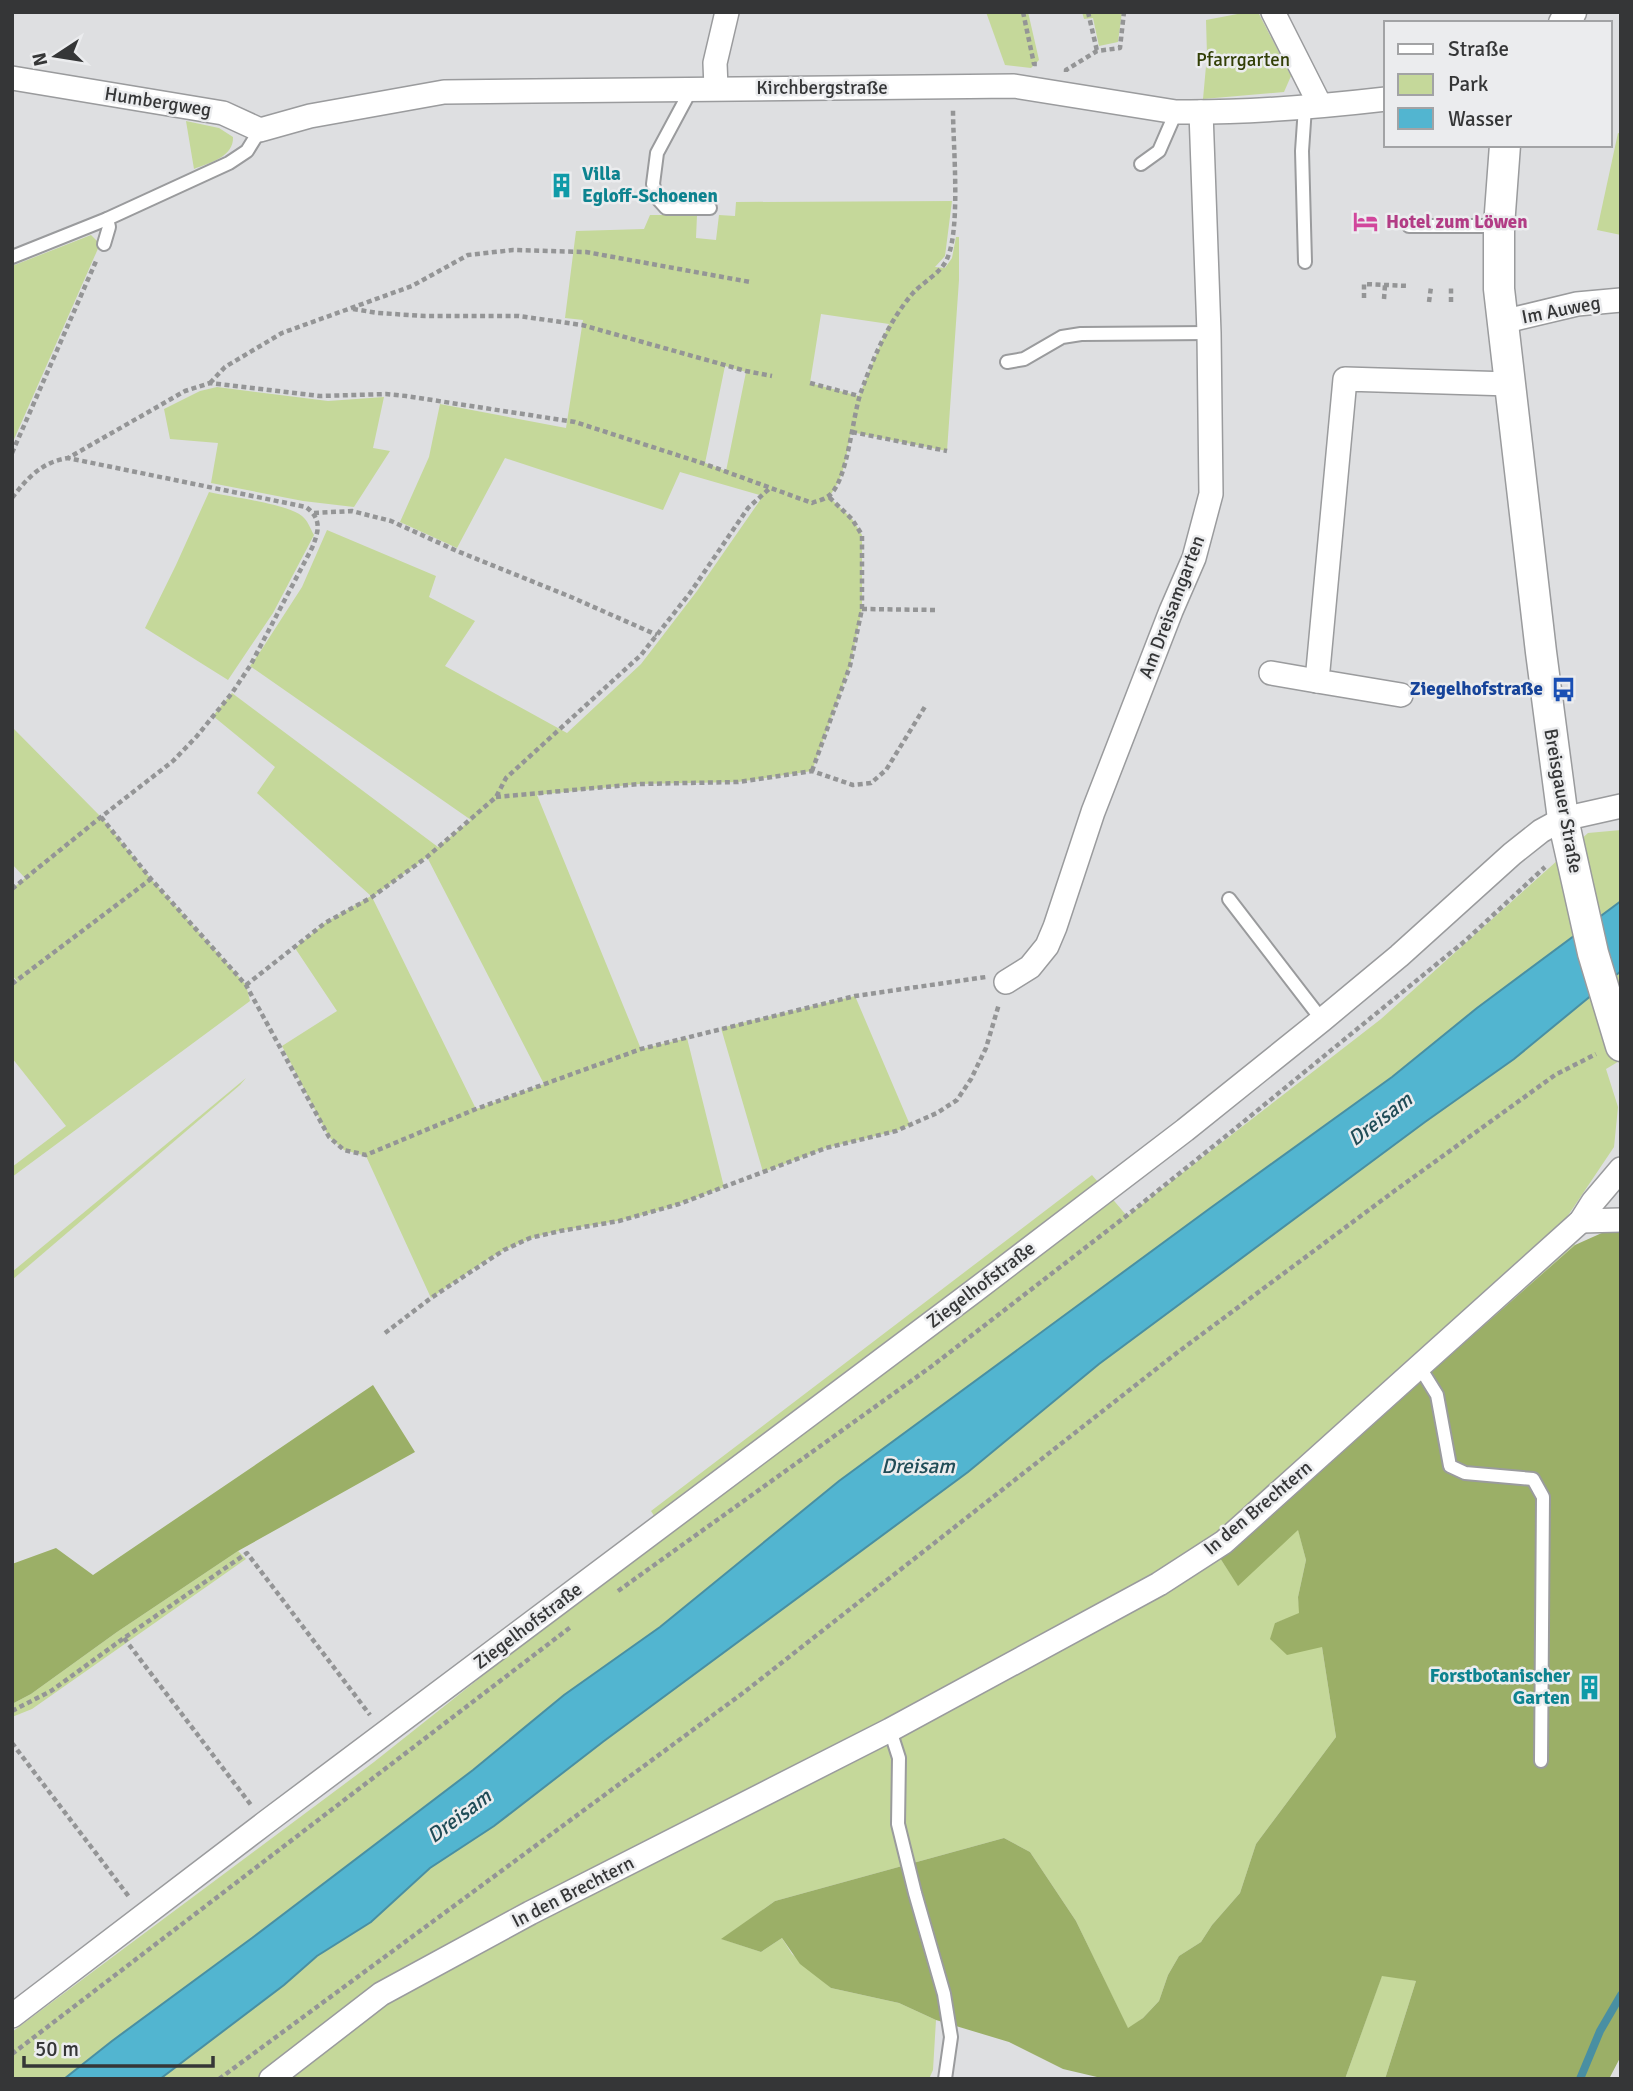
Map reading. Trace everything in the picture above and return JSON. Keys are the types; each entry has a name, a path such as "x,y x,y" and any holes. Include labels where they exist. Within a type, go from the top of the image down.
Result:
{"street":[{"path":"716,89 715,63 727,12"},
{"path":"1273,12 1312,106"},
{"name":"Humbergweg","path":"12,78 223,113 260,130"},
{"name":"Kirchbergstraße","path":"260,130 310,116 444,92 1014,86 1176,112 1312,106 1384,99"},
{"name":"Am Dreisamgarten","path":"1006,982 1030,967 1047,946 1055,927 1093,812 1194,558 1211,494 1209,333 1201,112"},
{"name":"Breisgauer Straße","path":"1505,147 1498,262 1510,384 1569,845 1593,953 1619,1040"},
{"name":"Im Auweg","path":"1502,321 1577,304 1621,300"},
{"path":"1317,681 1345,379 1510,384"},
{"path":"1271,673 1401,695"},
{"name":"Ziegelhofstraße","path":"12,2016 1185,1130 1399,956 1541,831 1569,845 1621,806"},
{"name":"In den Brechtern","path":"271,2079 381,1994 530,1913 890,1730 1159,1584 1224,1542 1581,1222 1593,1202 1621,1169"},
{"path":"1581,1222 1619,1218"}],"lane":[{"path":"686,88 686,99 657,153 653,184 657,198 666,208 710,208"},
{"path":"1305,262 1302,151 1312,106"},
{"path":"1141,164 1159,151 1176,112"},
{"path":"12,257 107,219 229,163 247,151 260,130"},
{"path":"104,244 109,227 107,219"},
{"path":"1409,226 1499,226"},
{"path":"1007,362 1024,359 1062,337 1082,334 1209,333"},
{"path":"1229,899 1322,1020"},
{"path":"1419,1366 1437,1395 1450,1466 1465,1473 1533,1479 1543,1497 1541,1761"},
{"path":"890,1730 899,1759 898,1824 944,1994 951,2037 946,2079"}],"path":[{"path":"1023,12 1034,64 1045,66"},
{"path":"1088,12 1097,51"},
{"path":"1056,68 1066,70 1097,51 1120,48 1124,12"},
{"path":"1063,94 1066,70"},
{"path":"12,498 33,473 54,460 68,457 185,391 211,383 320,396 406,396 575,422 694,460 812,503 829,497 839,484 844,470 859,396 892,322 913,293 947,258 954,227 952,86"},
{"path":"12,453 104,244"},
{"path":"211,383 225,367 282,333 412,286 468,255 513,250 586,252 750,282"},
{"path":"1364,298 1364,284 1409,286"},
{"path":"1384,299 1385,285"},
{"path":"1429,302 1431,287"},
{"path":"1451,288 1451,302"},
{"path":"349,309 425,316 519,316 582,325 772,376"},
{"path":"810,383 859,396"},
{"path":"852,432 947,452"},
{"path":"12,889 173,761 197,736 250,666 313,548 319,531 313,513 306,507 68,457"},
{"path":"246,985 326,923 372,897 427,857 496,797 506,778 640,655 690,593 748,508 771,488"},
{"path":"811,771 850,666 862,609 862,535 852,519 829,497"},
{"path":"313,513 352,510 391,521 657,635"},
{"path":"862,609 937,610"},
{"path":"496,797 639,784 738,782 811,771 853,785 871,783 886,770 926,705"},
{"path":"101,817 151,879 246,985 330,1137 344,1150 366,1156 476,1109 641,1049 867,994 986,977 1006,982 986,1048 971,1079 957,1100 937,1113 896,1131 826,1148 679,1204 619,1221 530,1238 504,1250 431,1298 385,1333"},
{"path":"613,1594 932,1367 1125,1217 1465,941 1569,845"},
{"path":"12,984 151,879"},
{"path":"219,2079 743,1693 1178,1352 1372,1208 1555,1074 1619,1040"},
{"path":"12,1710 51,1691 247,1553 384,1734"},
{"path":"12,2054 580,1620"},
{"path":"124,1638 284,1847"},
{"path":"12,1743 162,1940"}],"green space":[{"path":"986,12 1028,12 1039,60 1031,68 1005,65"},
{"path":"1082,12 1122,12 1118,42 1099,46 1093,18 1084,19"},
{"name":"Pfarrgarten","path":"1258,12 1291,76 1284,92 1203,99 1207,55 1206,20"},
{"path":"186,121 219,128 233,137 229,150 213,162 194,169"},
{"path":"1618,133 1621,134 1621,235 1597,230"},
{"path":"952,201 945,256 935,267 945,268 952,258 956,237 959,237 959,280 947,451 851,432 842,473 829,497 852,519 862,535 862,609 850,666 812,771 738,782 639,784 537,795 641,1049 687,1038 724,1187 644,1215 527,1240 489,1259 431,1298 366,1156 344,1150 329,1137 282,1046 337,1011 295,948 325,923 371,896 257,793 275,767 213,716 232,693 438,847 471,820 250,666 302,587 327,530 436,576 429,597 475,621 445,666 567,733 641,664 697,591 763,496 680,472 663,510 505,458 457,548 400,522 429,457 440,404 566,428 583,320 565,318 576,231 644,229 650,215 697,215 696,238 716,240 719,215 735,216 736,202","holes":["821,314 889,324 859,396 810,383","725,366 746,372 726,471 705,463","427,857 544,1084 476,1109 372,897"]},
{"path":"91,235 100,244 12,444 12,266"},
{"path":"217,387 328,401 384,397 373,448 390,451 354,507 303,501 211,483 218,443 170,439 164,409 200,391"},
{"path":"209,492 272,504 295,512 304,518 314,535 273,613 228,680 145,628"},
{"path":"12,727 101,817 151,879 246,985 250,1001 12,1177 12,1167 66,1126 12,1058 12,984 17,981 12,975 12,889 25,878 12,864"},
{"path":"1621,830 1621,901 1477,1008 1392,1077 839,1481 660,1627 564,1695 473,1770 64,2079 12,2079 12,2032 374,1762 592,1589 666,1534 651,1511 1092,1175 1127,1216 1381,1019 1588,833"},
{"path":"1621,971 1621,1060 1606,1069 1618,1107 1614,1147 1563,1223 1575,1245 1220,1558 1238,1585 1298,1529 1306,1560 1298,1597 1300,1614 1275,1623 1322,1647 1336,1737 1256,1844 1240,1893 1201,1942 1179,1956 1168,1975 1159,2001 1143,2018 1128,2029 1076,1921 1030,1852 1004,1838 775,1901 722,1939 761,1952 782,1938 792,1954 831,1988 899,2003 936,2020 933,2070 929,2079 160,2079 284,1985 317,1956 371,1922 430,1868 494,1826 604,1741 968,1472 1099,1364 1514,1059"},
{"path":"855,996 910,1125 826,1148 763,1172 721,1028"},
{"path":"246,1078 240,1085 12,1280 12,1272"},
{"path":"1621,1230 1621,2056 1609,2079 1385,2079 1416,1981 1382,1976 1345,2079 1099,2079 1063,2069 1009,2042 936,2020 899,2003 831,1988 800,1964 782,1938 761,1952 721,1939 775,1901 1004,1838 1030,1852 1076,1921 1128,2028 1143,2018 1159,2001 1168,1975 1179,1956 1201,1942 1240,1893 1256,1844 1336,1737 1322,1647 1287,1655 1270,1639 1275,1623 1299,1613 1298,1597 1306,1560 1298,1530 1238,1586 1220,1558 1575,1245 1604,1232"},
{"path":"373,1385 415,1452 238,1551 117,1632 31,1694 12,1704 12,1564 56,1548 93,1575"},
{"path":"238,1551 246,1559 32,1709 12,1717 12,1704 31,1694 117,1632"},
{"path":"1382,1975 1416,1981 1385,2079 1345,2079"}],"water":[{"name":"Dreisam","path":"1621,901 1621,971 1514,1059 1099,1364 968,1472 604,1741 494,1826 430,1868 371,1922 317,1956 284,1985 160,2079 64,2079 473,1770 564,1695 660,1627 839,1481 1392,1077 1477,1008"}],"waterway":[{"path":"1580,2079 1600,2031 1621,1995"}],"place":[{"name":"Villa Egloff-Schoenen","path":"562,185"},
{"name":"Hotel zum Löwen","path":"1366,222"},
{"name":"Ziegelhofstraße","path":"1563,689"},
{"name":"Forstbotanischer Garten","path":"1590,1687"}]}
